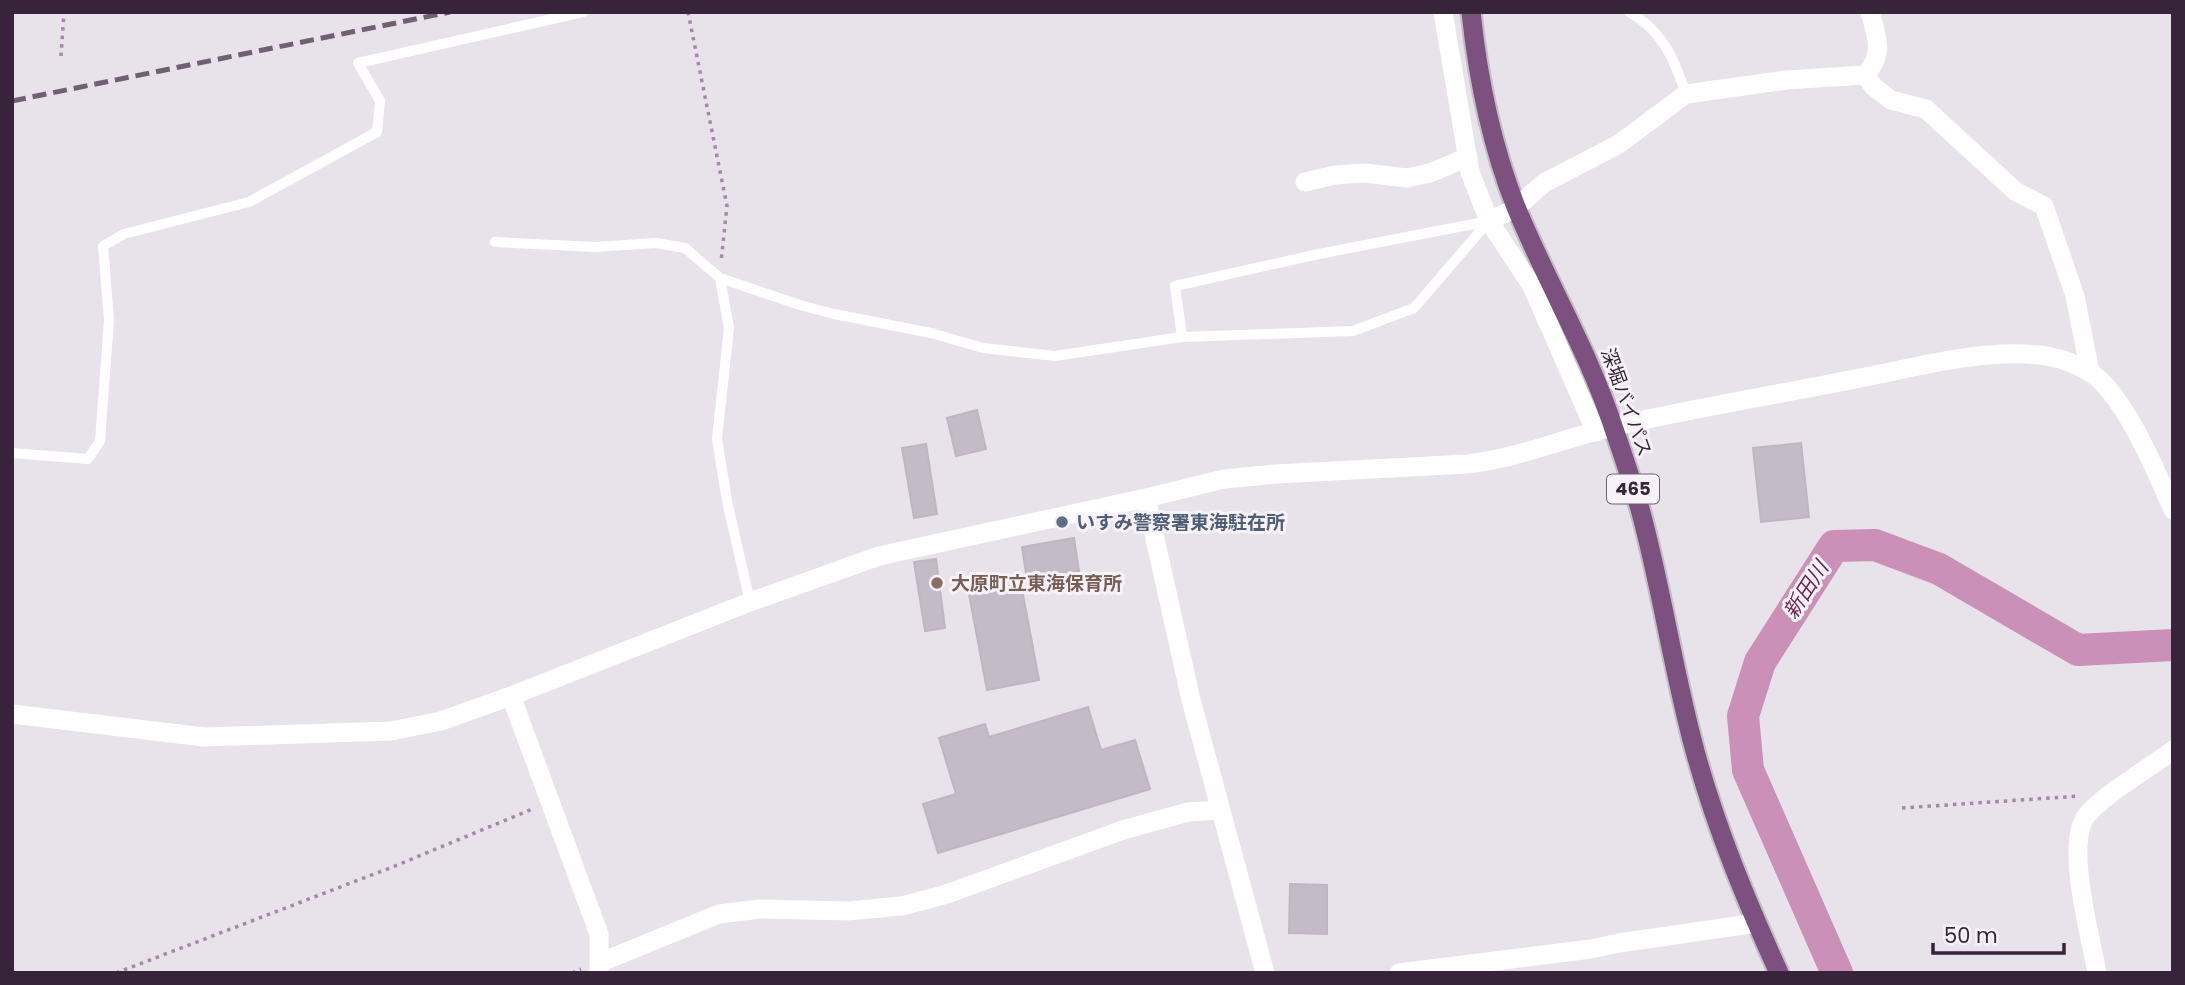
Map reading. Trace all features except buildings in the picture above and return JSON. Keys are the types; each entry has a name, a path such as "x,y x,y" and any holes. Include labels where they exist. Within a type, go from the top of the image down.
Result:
{"highway":[{"name":"深堀バイパス","path":"1471,12 1482,93 1499,160 1516,208 1594,371 1605,430 1640,511 1694,749 1714,816 1779,973"}],"street":[{"path":"1443,12 1471,172 1489,221 1532,286 1605,430"},
{"path":"1489,221 1516,208 1544,183 1619,144 1686,94 1787,80 1865,75 1873,67 1880,50 1870,12"},
{"path":"1865,75 1874,88 1891,100 1926,109 2015,191 2044,206 2075,296 2090,372"},
{"path":"1305,182 1335,175 1364,173 1407,178 1430,173 1468,157"},
{"path":"12,714 204,737 391,731 441,720 512,696 750,602 879,556 1146,499 1224,479 1499,460 1605,430 1936,363 1997,354 2029,354 2063,360 2090,372 2110,392 2144,444 2173,510"},
{"path":"1146,499 1191,700 1265,973"},
{"path":"512,696 599,934 599,968 719,914 760,909 847,911 902,906 947,894 1124,830 1188,813 1221,810"},
{"path":"2097,973 2077,860 2081,824 2087,814 2103,801 2173,750"},
{"path":"1399,973 1591,949 1757,923"}],"lane":[{"path":"12,453 88,459 100,441 110,320 103,246 124,234 249,202 377,132 380,101 358,63 583,12"},
{"path":"1629,12 1647,22 1673,57 1686,94"},
{"path":"495,242 595,247 656,243 685,248 720,278 834,314 931,333 983,348 1055,356 1182,337 1353,331 1414,308 1489,221"},
{"path":"1182,337 1175,286 1319,254 1489,221"},
{"path":"720,278 729,328 717,439 726,501 750,602"}],"path":[{"path":"61,56 64,12"},
{"path":"688,12 727,206 720,278"},
{"path":"1902,808 2076,795 2103,801"},
{"path":"116,973 395,866 550,802"}],"waterway":[{"name":"新田川","path":"1837,973 1748,770 1743,716 1760,662 1834,546 1875,545 1939,569 2078,650 2173,645"}],"railway":[{"path":"12,101 450,12"}],"place":[{"name":"いすみ警察署東海駐在所","path":"1062,522"},
{"name":"大原町立東海保育所","path":"937,583"}]}
